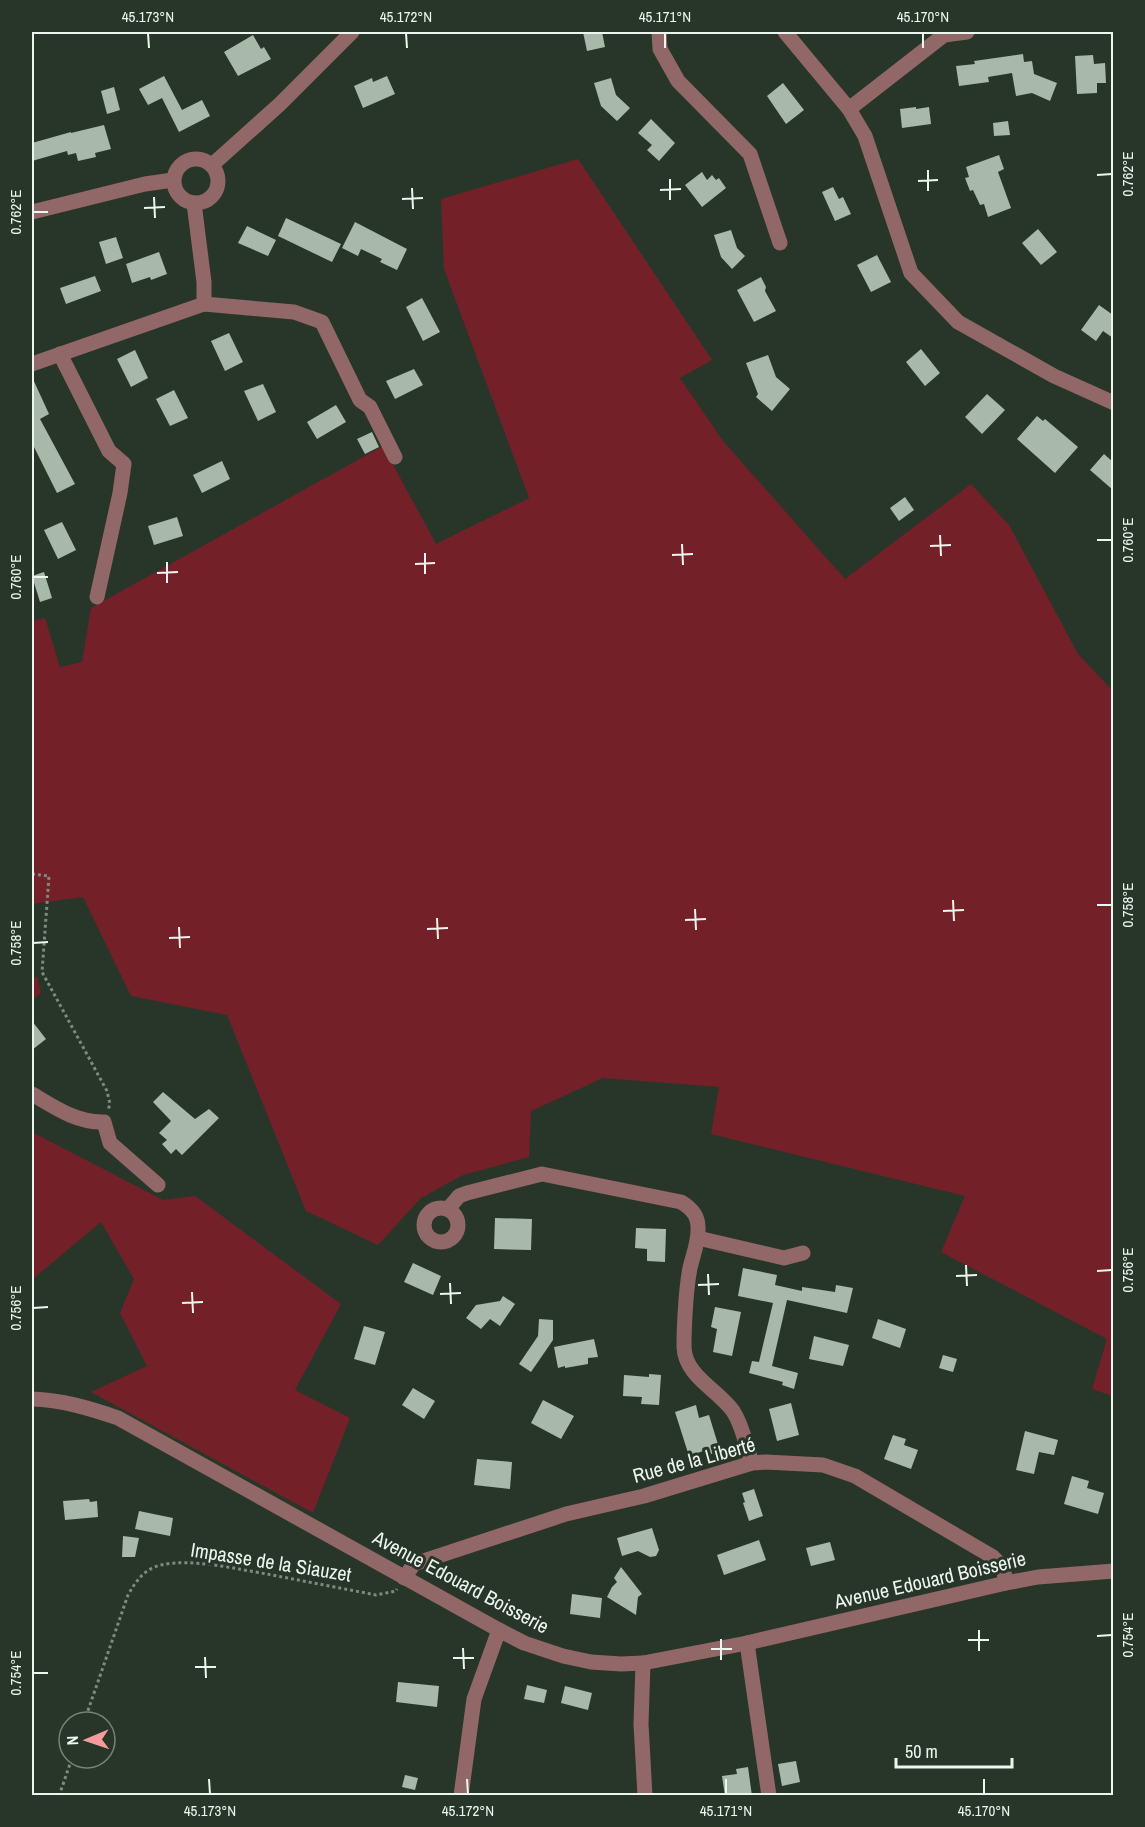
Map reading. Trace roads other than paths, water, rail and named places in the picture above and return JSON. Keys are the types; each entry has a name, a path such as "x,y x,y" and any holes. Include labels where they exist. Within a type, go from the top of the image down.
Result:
{"street":[{"path":"212,165 280,104 352,32"},
{"path":"659,32 660,49 678,81 750,154 780,243"},
{"path":"784,32 849,110 865,136 911,273 958,322 1054,376 1113,403"},
{"path":"849,110 944,34 967,32"},
{"path":"188,159 201,159 212,165 218,177 216,190 207,200 194,203 181,198 174,187 173,180 177,168 188,159"},
{"path":"32,212 145,184 173,180"},
{"path":"194,203 204,282 204,304"},
{"path":"32,364 204,304 301,314 322,322 360,400 370,407 395,457"},
{"path":"60,354 109,451 124,464 98,597"},
{"path":"32,1094 70,1115 94,1122 104,1122 110,1143 158,1185"},
{"path":"448,1209 459,1196 466,1193 542,1174 681,1202 690,1207 699,1226 690,1270 685,1359 692,1371 731,1409 740,1422 752,1463"},
{"path":"698,1238 784,1258 803,1253"},
{"name":"Avenue Edouard Boisserie","path":"32,1399 51,1399 84,1406 118,1418 524,1643 562,1656 591,1662 643,1663 747,1643 1006,1582 1113,1571"},
{"name":"Rue de la Liberté","path":"404,1578 414,1564 566,1514 644,1496 752,1463 766,1462 823,1465 855,1476 993,1557 1003,1567 1006,1582"},
{"path":"461,1796 474,1699 499,1630"},
{"path":"747,1643 769,1796"},
{"path":"643,1663 640,1724 645,1796"}]}
